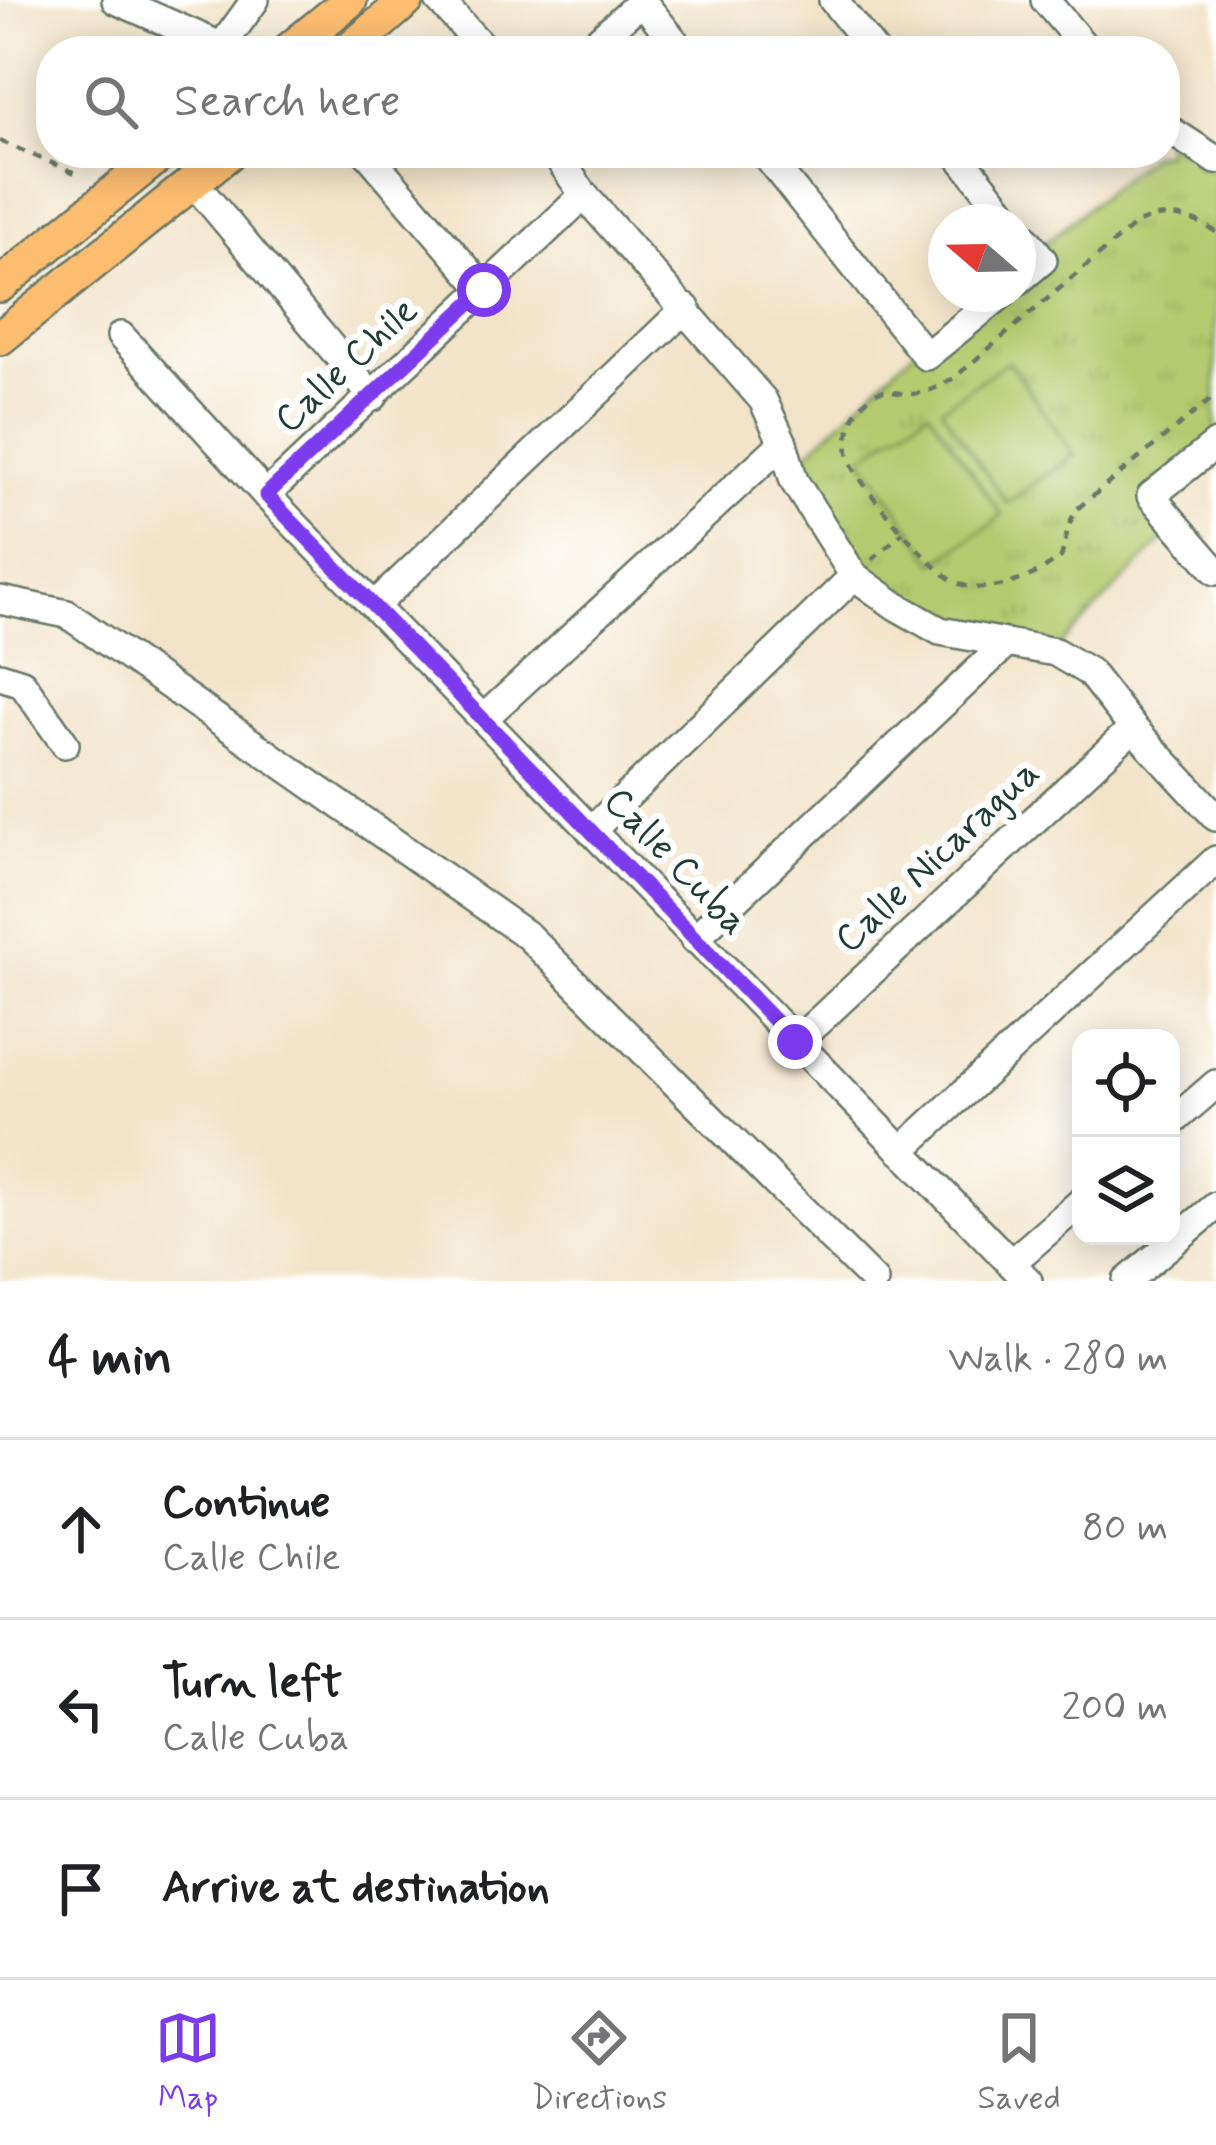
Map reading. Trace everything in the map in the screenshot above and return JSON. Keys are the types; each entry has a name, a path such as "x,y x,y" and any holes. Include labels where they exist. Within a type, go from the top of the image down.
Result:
{"main road":[{"path":"306,36 350,0"},
{"path":"365,36 407,0"},
{"path":"0,285 144,168"},
{"path":"0,338 212,168"}],"street":[{"path":"116,0 198,36"},
{"path":"234,36 255,0"},
{"path":"439,0 472,36"},
{"path":"603,36 643,0 671,36"},
{"path":"833,0 862,36"},
{"path":"1045,0 1075,36"},
{"path":"1180,137 1216,160"},
{"path":"380,168 484,290"},
{"path":"565,168 763,400 783,442 794,481 854,576 940,631 1055,652 1089,672 1133,728 1216,817"},
{"path":"776,168 926,356 980,312"},
{"path":"969,168 998,204"},
{"path":"194,183 373,397"},
{"name":"Calle Chile","path":"266,495 584,195"},
{"path":"375,605 686,308"},
{"name":"Calle Cuba","path":"121,336 266,495 1019,1272"},
{"path":"484,717 783,442"},
{"path":"1216,444 1151,496 1216,571"},
{"path":"591,831 854,576"},
{"path":"0,599 67,614 527,936 874,1281"},
{"path":"694,939 1004,646"},
{"path":"0,676 22,683 65,744"},
{"name":"Calle Nicaragua","path":"795,1042 1133,728"},
{"path":"901,1151 1216,860"},
{"path":"1180,1115 1216,1084"},
{"path":"1127,1281 1216,1206"},
{"path":"1019,1272 1072,1212"}],"path":[{"path":"0,142 36,157"},
{"path":"61,168 80,176"},
{"path":"1216,232 1190,220 1150,215 954,379 932,390 908,394 891,388 872,395 858,409 848,434 848,455 857,479 935,567 958,584 1017,582 1061,557 1066,526 1076,509 1216,395"},
{"path":"854,576 903,532"}],"green space":[{"path":"1180,149 1216,166 1216,437 1147,497 1173,530 1057,649 941,628 855,573 793,467 916,348 977,312 1036,312 1036,255 1134,168 1180,168"},
{"path":"1008,361 1074,455 1007,503 941,408"},
{"path":"929,410 1002,516 935,563 862,457"}],"route":[{"path":"484,290 266,495 795,1042"}]}
